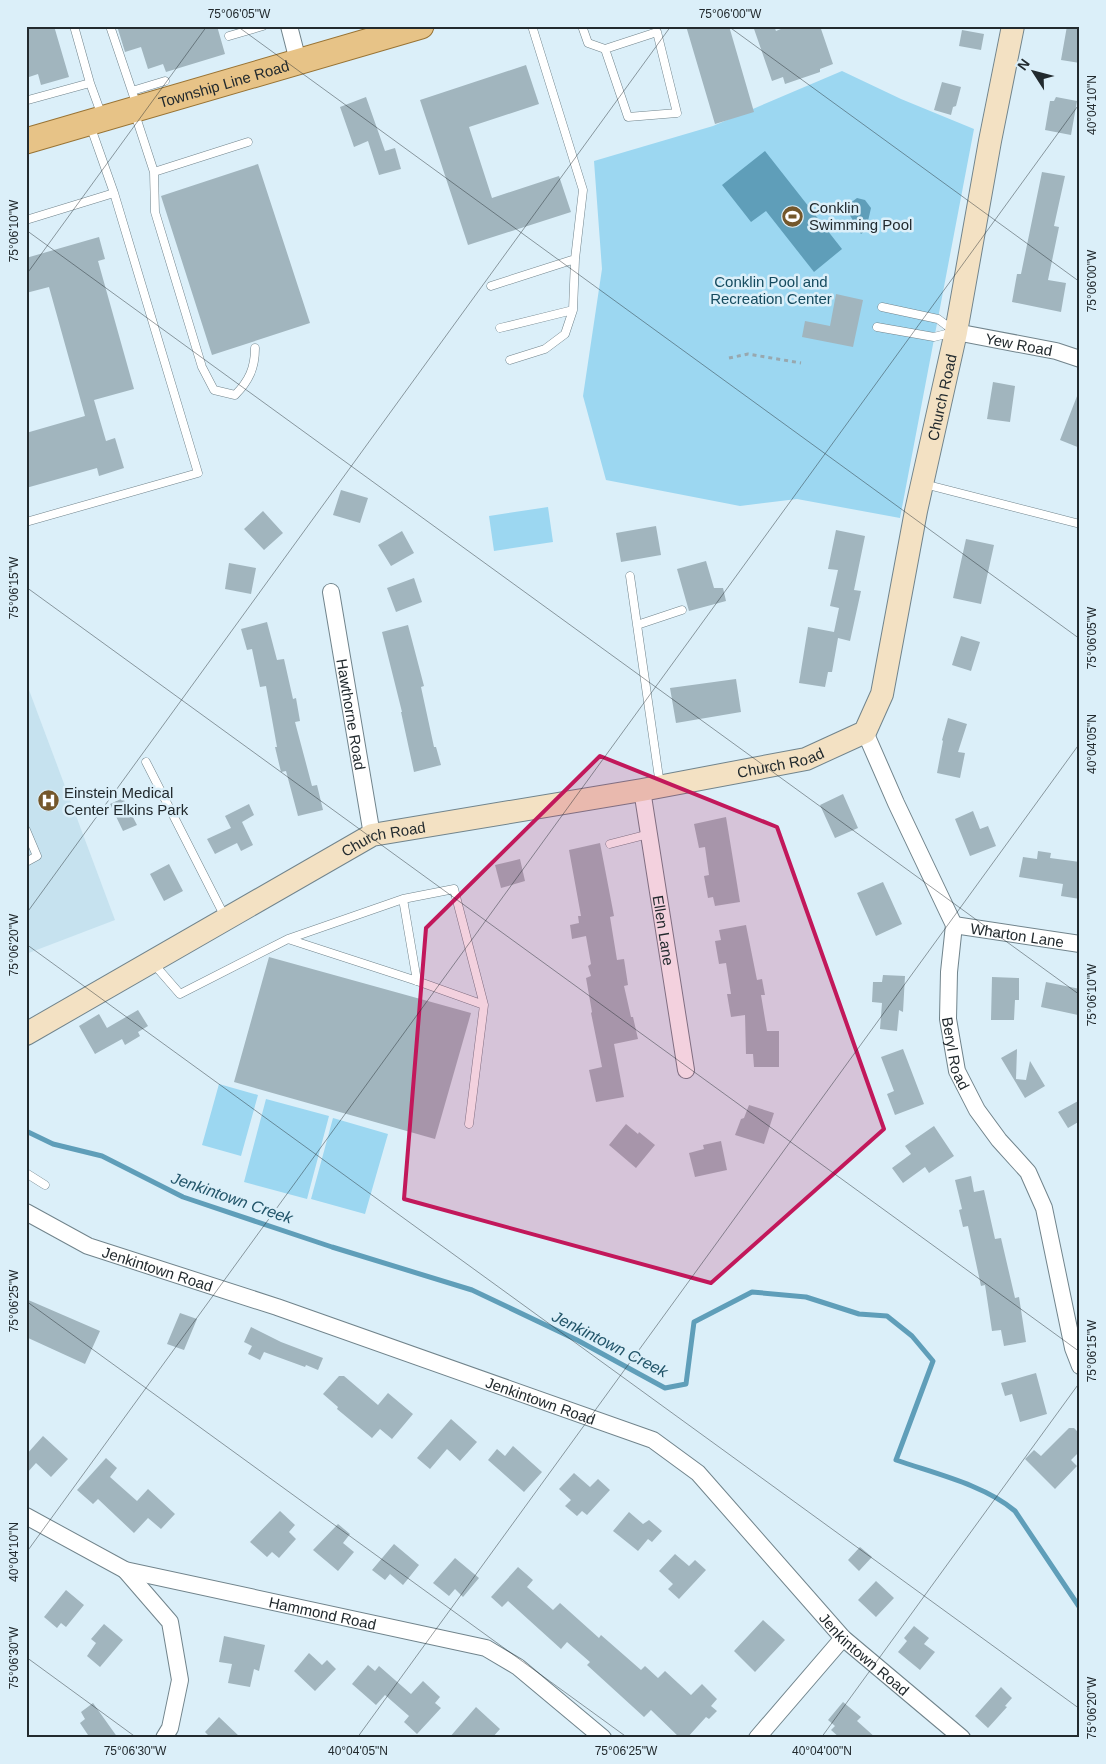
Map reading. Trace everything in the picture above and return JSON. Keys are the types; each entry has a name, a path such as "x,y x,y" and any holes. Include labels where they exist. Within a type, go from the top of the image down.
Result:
{"main road":[{"name":"Township Line Road","path":"26,141 96,120 135,103 298,61 421,26"}],"street":[{"path":"289,26 298,61"},
{"name":"Church Road","path":"26,1034 372,835 651,789 806,759 865,732 882,694 922,483 956,332 990,141 1013,26"},
{"name":"Yew Road","path":"956,332 1056,351 1080,359"},
{"name":"Hawthorne Road","path":"331,592 372,835"},
{"path":"865,732 896,803 954,925"},
{"name":"Ellen Lane","path":"651,789 649,834 686,1070"},
{"name":"Wharton Lane","path":"954,925 1080,944"},
{"name":"Beryl Road","path":"954,925 949,972 948,1019 957,1070 977,1110 999,1140 1028,1172 1044,1208 1073,1348 1080,1366"},
{"name":"Jenkintown Road","path":"26,1212 88,1246 276,1307 653,1440 698,1473 844,1638 962,1738"},
{"name":"Hammond Road","path":"26,1516 125,1570 486,1648 518,1667 603,1738"},
{"path":"125,1570 170,1622 180,1680 170,1728 164,1738"},
{"path":"757,1738 844,1638"}],"lane":[{"path":"26,522 198,473 114,193 96,120 90,83 74,26"},
{"path":"110,26 135,103 154,172 155,212 202,368 214,390 235,395 246,384 255,362 255,348"},
{"path":"229,36 263,26"},
{"path":"510,360 545,349 565,334 573,310 575,259 583,190 532,26"},
{"path":"582,26 588,43 605,49 657,32 677,112 628,117 605,49"},
{"path":"135,103 165,81"},
{"path":"28,100 90,83"},
{"path":"154,172 248,142"},
{"path":"26,220 114,193"},
{"path":"492,286 575,259"},
{"path":"882,306 938,319 956,332"},
{"path":"500,328 573,310"},
{"path":"877,328 934,338 956,332"},
{"path":"922,483 1080,524"},
{"path":"630,576 637,625 651,789"},
{"path":"637,625 682,610"},
{"path":"146,762 226,919"},
{"path":"26,830 37,856 26,862"},
{"path":"610,844 649,834"},
{"path":"152,962 180,994 288,939 403,899 454,889 484,1005 469,1124"},
{"path":"403,899 417,981"},
{"path":"288,939 484,1005"},
{"path":"26,1173 45,1185"}],"path":[{"path":"729,358 748,354 800,363"}],"highlighted area":[{"path":"600,756 777,827 884,1129 711,1283 404,1199 426,928"}],"shaded area":[{"name":"Conklin Swimming Pool","path":"765,151 842,249 814,272 766,211 751,222 722,185"},
{"path":"857,198 865,200 871,208 866,230 861,234 848,212 849,204"},
{"name":"Einstein Medical Center Elkins Park","path":"26,682 115,920 26,954"}],"green space":[{"name":"Conklin Pool and Recreation Center","path":"842,71 901,99 974,129 900,518 797,499 740,506 606,480 583,396 602,269 594,161 713,126"},
{"path":"548,507 553,542 494,551 489,516"},
{"path":"219,1084 258,1095 241,1156 202,1145"},
{"path":"266,1099 329,1116 307,1199 244,1182"},
{"path":"333,1118 388,1134 365,1214 311,1199"}],"building":[{"path":"26,26 54,26 69,77 41,85 38,74 26,78"},
{"path":"117,26 217,26 225,54 166,72 163,64 148,69 141,47 125,52"},
{"path":"686,26 729,26 754,112 715,124"},
{"path":"753,26 774,26 776,31 788,26 820,26 833,64 820,69 820,72 785,84 783,77 772,81"},
{"path":"1067,26 1080,26 1080,63 1061,60"},
{"path":"962,30 984,34 981,50 959,46"},
{"path":"526,65 539,104 469,127 492,198 559,176 571,212 468,245 420,100"},
{"path":"942,82 961,87 956,106 953,107 951,115 934,110"},
{"path":"366,97 385,151 395,148 401,169 379,175 368,141 354,147 340,107"},
{"path":"1056,97 1077,101 1071,135 1045,130 1050,101 1054,101"},
{"path":"258,164 310,323 212,355 161,196"},
{"path":"1042,172 1065,176 1054,226 1059,227 1048,280 1066,283 1061,312 1012,302 1017,274 1021,274"},
{"path":"99,237 105,259 98,261 134,389 94,400 106,441 115,438 124,468 99,476 97,468 26,488 26,433 85,416 49,287 26,293 26,258"},
{"path":"836,294 863,300 853,347 802,337 805,321 830,326"},
{"path":"993,382 1015,386 1010,422 987,419"},
{"path":"1080,391 1080,448 1060,440"},
{"path":"341,490 368,498 360,523 333,515"},
{"path":"263,511 283,533 264,550 244,529"},
{"path":"656,526 661,555 621,562 616,533"},
{"path":"836,530 865,536 854,590 861,591 850,641 838,638 832,672 828,672 825,687 799,683 808,627 834,632 839,608 830,606 838,570 828,569"},
{"path":"402,531 414,553 391,566 378,545"},
{"path":"966,539 994,545 981,604 953,598"},
{"path":"706,561 714,588 723,588 726,601 689,611 677,569"},
{"path":"229,563 256,568 251,594 225,589"},
{"path":"414,578 422,602 396,612 387,588"},
{"path":"267,622 277,660 284,659 293,699 296,698 300,721 295,722 312,786 317,785 323,810 298,816 286,771 281,772 275,747 277,747 266,686 260,687 252,649 247,650 241,629"},
{"path":"408,625 424,686 421,687 434,747 436,747 441,765 414,772 402,712 382,632"},
{"path":"961,636 980,642 971,671 952,665"},
{"path":"736,679 741,712 676,723 670,688"},
{"path":"948,718 967,724 958,752 965,753 960,778 937,773 942,740"},
{"path":"843,794 858,828 835,838 820,805"},
{"path":"123,798 137,825 123,831 110,804"},
{"path":"249,804 254,815 242,822 253,845 241,851 237,843 215,854 207,839 231,828 225,816"},
{"path":"973,811 980,829 988,826 996,846 970,856 955,819"},
{"path":"726,817 740,902 715,906 713,897 708,898 704,876 709,875 705,847 699,848 694,824"},
{"path":"600,843 614,916 610,917 617,960 624,959 628,985 624,986 638,1039 614,1044 624,1097 596,1102 589,1070 602,1067 586,978 591,976 588,966 591,964 586,936 572,939 570,925 579,923 578,916 581,916 569,850"},
{"path":"1038,851 1051,853 1050,858 1080,862 1080,899 1061,896 1063,884 1019,877 1023,857 1037,859"},
{"path":"520,859 525,881 501,888 495,865"},
{"path":"169,864 183,891 164,901 150,874"},
{"path":"883,882 902,924 876,936 857,893"},
{"path":"746,925 757,980 762,979 765,995 761,995 767,1031 779,1031 779,1067 754,1067 753,1054 746,1054 745,1015 731,1017 727,994 731,994 726,963 719,964 715,941 721,940 719,930"},
{"path":"269,957 471,1013 435,1139 234,1082"},
{"path":"883,975 905,976 903,1012 899,1010 897,1031 880,1029 882,1003 872,1002 873,982 882,982"},
{"path":"992,977 1019,978 1019,1000 1015,1000 1014,1020 991,1020"},
{"path":"1046,982 1080,989 1078,1015 1041,1007"},
{"path":"138,1010 148,1026 138,1032 140,1036 125,1045 122,1039 95,1054 79,1026 99,1014 107,1028"},
{"path":"903,1049 924,1104 895,1115 887,1094 894,1091 881,1057"},
{"path":"1017,1049 1016,1079 1026,1080 1030,1061 1045,1086 1025,1098 1001,1058"},
{"path":"1080,1100 1080,1121 1068,1128 1058,1112"},
{"path":"749,1105 774,1113 764,1144 735,1135"},
{"path":"626,1124 655,1145 636,1168 609,1145"},
{"path":"934,1126 954,1156 929,1173 925,1167 903,1183 892,1168 911,1154 905,1146"},
{"path":"721,1141 727,1170 695,1177 689,1153 704,1149 703,1145"},
{"path":"971,1176 974,1192 984,1190 995,1239 1001,1238 1015,1298 1019,1297 1026,1342 1004,1346 1001,1330 992,1331 985,1285 981,1286 968,1226 963,1227 959,1210 962,1209 955,1180"},
{"path":"26,1299 100,1331 85,1364 26,1337"},
{"path":"180,1313 197,1319 184,1350 167,1344"},
{"path":"251,1327 281,1342 323,1358 318,1370 264,1352 260,1360 248,1354 252,1346 244,1342"},
{"path":"1036,1373 1047,1414 1020,1422 1012,1394 1005,1396 1001,1383"},
{"path":"339,1376 344,1376 378,1405 388,1393 413,1414 392,1439 380,1429 372,1438 337,1409 338,1407 323,1394"},
{"path":"451,1419 477,1442 460,1461 447,1449 430,1469 417,1458"},
{"path":"1069,1428 1074,1428 1080,1434 1080,1451 1071,1460 1077,1466 1055,1489 1025,1459 1034,1450 1041,1456"},
{"path":"43,1436 68,1459 51,1477 36,1463 26,1474 26,1455"},
{"path":"513,1446 542,1472 524,1492 488,1460 497,1449 505,1456"},
{"path":"106,1458 117,1468 110,1477 137,1501 148,1489 175,1514 161,1529 148,1518 134,1533 98,1499 93,1504 77,1490"},
{"path":"574,1473 590,1487 598,1479 610,1490 587,1515 582,1511 577,1516 565,1506 571,1500 559,1489"},
{"path":"280,1511 295,1525 289,1532 296,1539 279,1558 272,1552 267,1557 250,1542"},
{"path":"629,1512 643,1524 649,1520 662,1531 652,1542 648,1539 638,1551 613,1531"},
{"path":"338,1524 350,1534 343,1543 354,1552 338,1571 313,1550"},
{"path":"394,1544 419,1565 403,1585 390,1574 385,1580 372,1570"},
{"path":"860,1547 872,1557 859,1571 848,1560"},
{"path":"675,1554 689,1566 695,1560 706,1570 679,1599 668,1589 673,1584 659,1571"},
{"path":"455,1558 479,1578 463,1597 455,1589 449,1596 433,1583"},
{"path":"518,1567 533,1580 527,1587 553,1610 560,1603 599,1638 601,1635 641,1670 645,1666 658,1678 665,1671 691,1695 702,1684 717,1699 711,1706 717,1711 709,1719 706,1717 687,1738 680,1738 651,1710 644,1717 587,1665 590,1662 567,1642 561,1649 508,1601 502,1607 491,1597"},
{"path":"876,1581 894,1598 876,1617 858,1600"},
{"path":"66,1590 84,1605 66,1627 61,1623 57,1628 44,1617"},
{"path":"763,1620 785,1640 755,1672 734,1651"},
{"path":"104,1624 123,1640 100,1667 87,1656 96,1643 91,1639"},
{"path":"914,1626 929,1638 924,1644 935,1652 920,1670 898,1652 907,1641 904,1638"},
{"path":"224,1636 265,1645 259,1671 254,1669 250,1687 228,1683 232,1664 219,1662"},
{"path":"309,1653 322,1665 327,1660 336,1669 315,1691 294,1671"},
{"path":"368,1665 375,1671 379,1666 411,1694 423,1681 440,1697 435,1703 441,1708 417,1734 404,1722 409,1716 385,1695 376,1705 352,1684"},
{"path":"1001,1687 1012,1698 1005,1706 1007,1707 988,1728 975,1716"},
{"path":"843,1702 861,1717 857,1721 876,1738 840,1738 831,1730 835,1726 828,1720"},
{"path":"93,1703 118,1738 90,1738 80,1723 85,1719 81,1712"},
{"path":"476,1707 500,1729 492,1738 449,1738"},
{"path":"219,1717 241,1738 211,1738 205,1732"}],"waterway":[{"name":"Jenkintown Creek","path":"26,1131 53,1144 102,1156 183,1197 332,1247 472,1290 577,1340 665,1388 686,1384 694,1322 752,1292 806,1297 859,1314 887,1316 912,1336 933,1361 896,1460 974,1487 1003,1502 1015,1511 1080,1608"}],"place":[{"name":"Conklin Swimming Pool","path":"793,216"},
{"name":"Einstein Medical Center Elkins Park","path":"48,801"}]}
